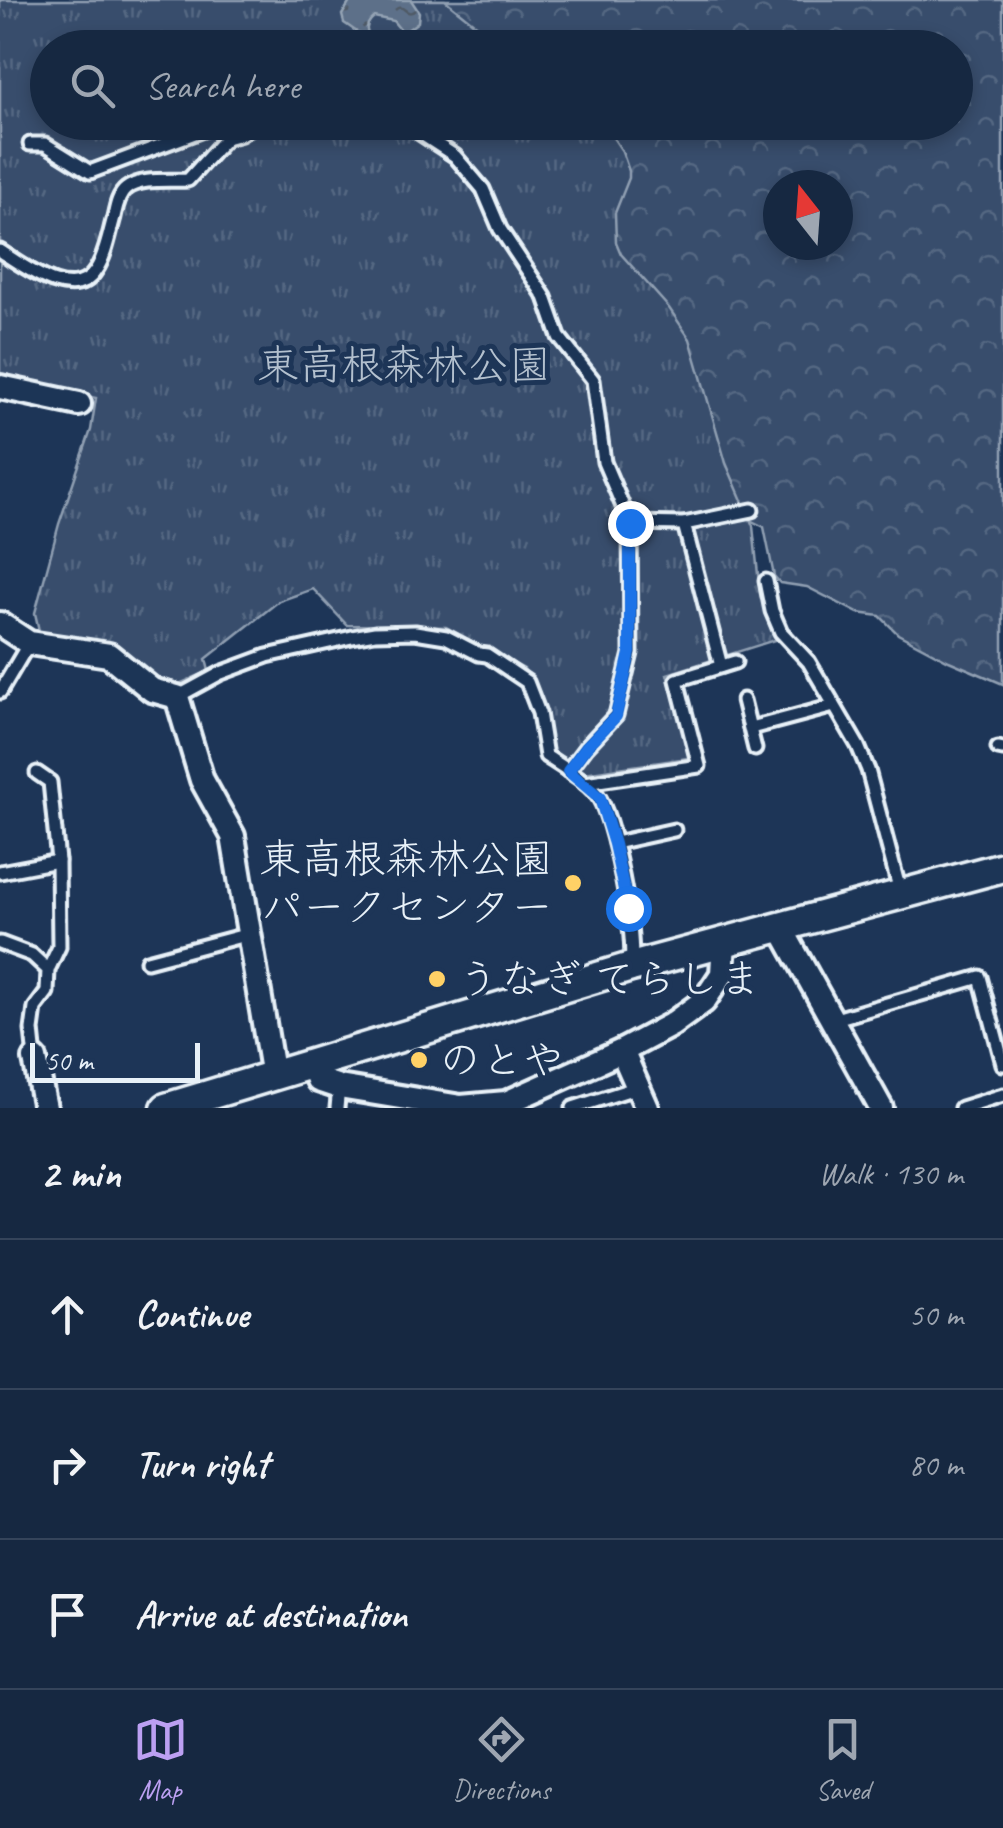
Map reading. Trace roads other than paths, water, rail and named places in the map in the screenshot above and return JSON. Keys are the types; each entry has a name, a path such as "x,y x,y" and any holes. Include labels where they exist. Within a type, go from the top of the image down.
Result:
{"street":[{"path":"0,387 79,404"},
{"path":"0,624 29,643 109,655 152,690 177,697 202,780 233,836 273,1077"},
{"path":"166,1108 631,967 1003,867"},
{"path":"781,928 881,1108"},
{"path":"312,1064 318,1080 338,1098 460,1106 506,1103 672,1025 704,1001 722,974 724,941"},
{"path":"622,1051 642,1098"},
{"path":"36,1058 45,1108"}],"lane":[{"path":"30,144 46,144 90,172 176,140"},
{"path":"0,251 52,281 67,286 82,281 94,274 99,264 126,188 144,182 188,180 224,140"},
{"path":"431,140 455,156 483,189 500,230 545,297 560,336 593,380 604,462 630,523 630,653 616,716 568,771"},
{"path":"630,523 684,524 752,510"},
{"path":"684,524 721,666"},
{"path":"766,581 781,632 809,662 858,746 897,880 904,892"},
{"path":"177,697 240,665 352,636 415,632 446,638 487,655 527,682 539,713 546,756 600,798 628,908 631,967"},
{"path":"0,692 29,643"},
{"path":"584,783 699,766 677,680 735,662"},
{"path":"743,700 756,749"},
{"path":"751,728 834,706"},
{"path":"36,1058 32,1030 35,1008 47,992 48,970 60,946 58,861 50,782 38,773"},
{"path":"614,844 674,830"},
{"path":"0,872 58,861"},
{"path":"146,961 250,934"},
{"path":"0,943 32,955 48,970"},
{"path":"832,1020 980,978 999,1033 1003,1064"},
{"path":"962,1108 1003,1095"},
{"path":"574,1108 642,1098"}],"water":[{"path":"351,0 411,0 419,12 418,22 407,30 400,30 393,21 374,17 367,30 354,30 344,23 342,15"}],"place":[{"name":"東高根森林公園 パークセンター","path":"573,883"},
{"name":"うなぎ てらしま","path":"437,979"},
{"name":"のとや","path":"419,1060"}],"park label":[{"name":"東高根森林公園","path":"404,365"}]}
